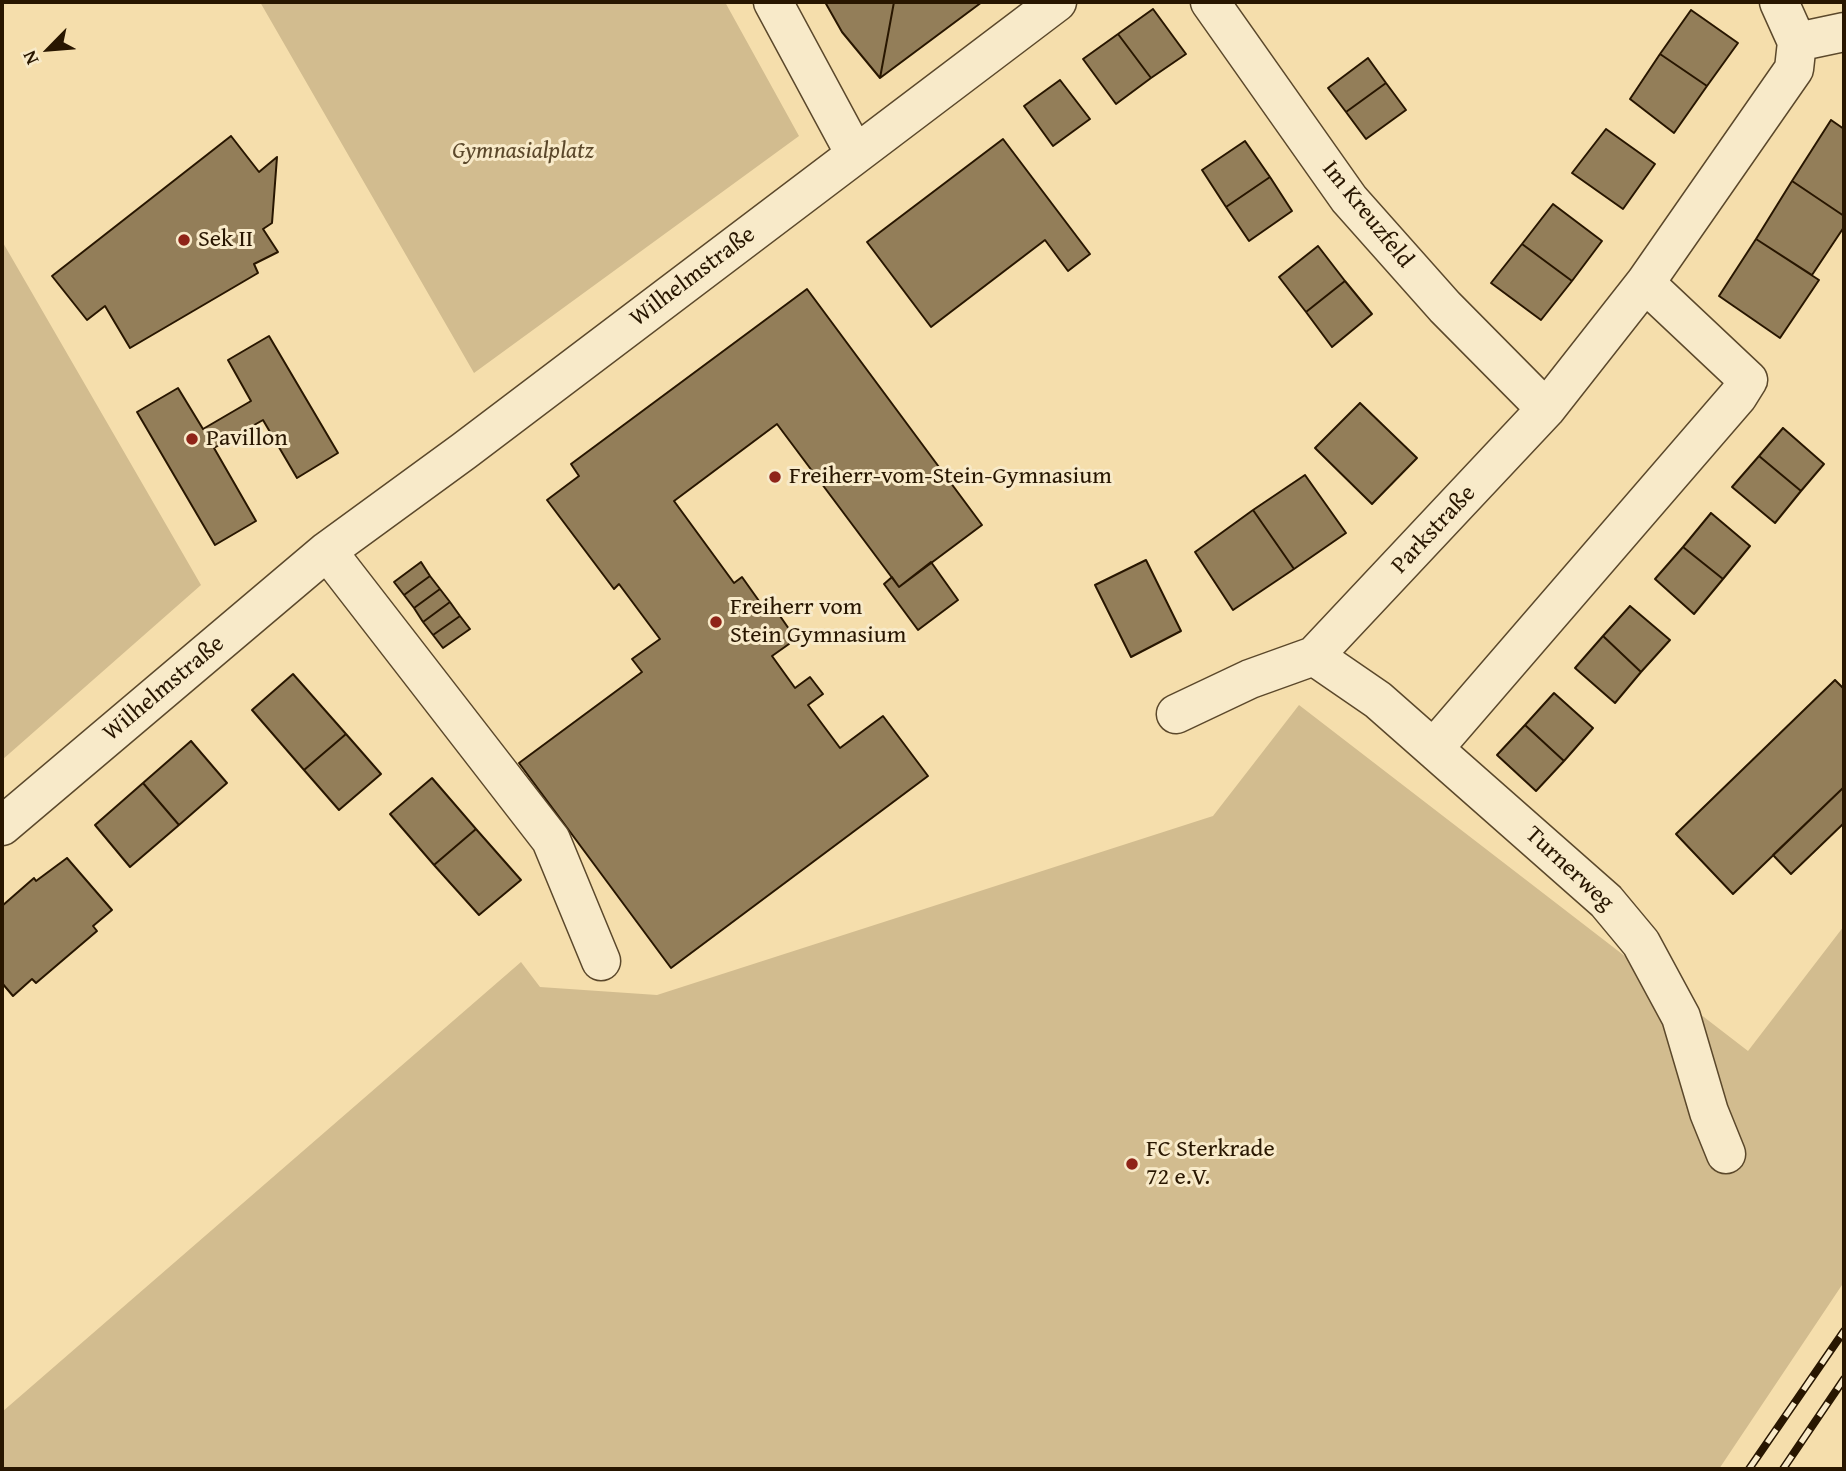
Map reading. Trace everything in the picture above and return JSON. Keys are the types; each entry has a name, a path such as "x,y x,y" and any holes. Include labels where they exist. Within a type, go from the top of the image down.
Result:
{"street":[{"path":"772,2 855,155"},
{"name":"Wilhelmstraße","path":"2,826 327,551 1057,2"},
{"name":"Im Kreuzfeld","path":"1210,2 1349,199 1445,307 1546,409"},
{"path":"1779,2 1797,42 1844,32"},
{"name":"Parkstraße","path":"1176,714 1250,679 1314,656 1546,409 1645,283 1794,69 1797,42"},
{"path":"1434,748 1738,396 1748,380 1645,283"},
{"path":"327,551 551,840 601,961"},
{"name":"Turnerweg","path":"1314,656 1378,700 1434,748 1606,901 1641,943 1681,1017 1709,1112 1726,1154"}],"green space":[{"name":"Gymnasialplatz","path":"260,2 725,2 799,136 474,373"},
{"path":"2,241 201,585 2,760"},
{"path":"1299,705 1748,1051 1844,926 1844,1282 1719,1469 2,1469 2,1412 521,962 540,987 657,995 1213,816"}],"building":[{"path":"825,2 894,2 880,78 842,32"},
{"path":"894,2 982,2 880,78"},
{"path":"1153,9 1186,54 1151,78 1118,34"},
{"path":"1691,10 1738,43 1707,86 1660,54"},
{"path":"1118,34 1151,78 1116,104 1083,59"},
{"path":"1660,54 1707,86 1674,133 1630,99"},
{"path":"1368,58 1386,83 1346,112 1328,88"},
{"path":"1060,80 1090,119 1053,146 1024,106"},
{"path":"1386,83 1406,110 1366,139 1346,112"},
{"path":"1831,120 1844,129 1844,216 1792,181"},
{"path":"1606,129 1655,164 1623,209 1572,173"},
{"name":"Sek II","path":"231,136 259,172 277,157 272,223 263,229 278,252 254,264 258,273 130,348 105,306 87,320 52,276"},
{"path":"1003,139 1090,254 1068,271 1045,240 931,327 867,242"},
{"path":"1245,141 1270,177 1226,207 1202,170"},
{"path":"1270,177 1292,211 1249,241 1226,207"},
{"path":"1792,181 1844,216 1844,227 1812,275 1756,239"},
{"path":"1553,204 1602,241 1572,281 1522,244"},
{"path":"1756,239 1819,280 1780,338 1719,296"},
{"path":"1522,244 1572,281 1541,320 1491,283"},
{"path":"1318,246 1345,281 1306,312 1279,277"},
{"path":"1345,281 1372,314 1332,347 1306,312"},
{"name":"Freiherr vom Stein Gymnasium","path":"807,289 982,525 899,587 777,424 674,501 734,583 742,577 769,615 780,616 789,629 789,644 772,656 795,688 810,677 823,694 808,705 840,748 883,716 928,776 671,968 519,763 642,672 632,659 660,639 619,584 614,589 547,500 579,476 571,464"},
{"name":"Pavillon","path":"269,336 338,453 297,478 263,420 214,448 256,521 215,545 137,412 178,388 203,429 251,401 228,360"},
{"path":"1360,403 1417,458 1372,504 1315,448"},
{"path":"1783,428 1824,464 1801,491 1759,456"},
{"path":"1759,456 1801,491 1775,523 1732,487"},
{"path":"1305,475 1346,533 1294,569 1253,510"},
{"path":"1253,510 1294,569 1233,610 1195,552"},
{"path":"1711,513 1750,546 1723,579 1683,547"},
{"path":"1683,547 1723,579 1694,614 1655,579"},
{"path":"1146,560 1181,631 1131,657 1095,585"},
{"path":"421,562 430,576 404,595 394,582"},
{"path":"931,562 958,600 918,630 884,584 892,577 899,587"},
{"path":"430,576 440,589 414,608 404,595"},
{"path":"440,589 450,602 423,622 414,608"},
{"path":"450,602 460,616 433,635 423,622"},
{"path":"1630,606 1670,640 1641,672 1603,636"},
{"path":"460,616 470,629 443,648 433,635"},
{"path":"1603,636 1641,672 1615,703 1575,668"},
{"path":"293,674 346,734 304,770 252,710"},
{"path":"1835,680 1844,689 1844,787 1733,894 1676,834"},
{"path":"1554,693 1593,728 1564,761 1525,725"},
{"path":"1525,725 1564,761 1536,791 1497,755"},
{"path":"346,734 381,774 339,810 304,770"},
{"path":"191,741 227,783 179,825 143,783"},
{"path":"432,778 476,829 434,865 390,814"},
{"path":"143,783 179,825 130,867 95,825"},
{"path":"1844,787 1844,823 1791,874 1773,855"},
{"path":"476,829 521,880 479,915 434,865"},
{"path":"67,858 112,910 93,926 97,931 36,983 32,979 13,996 2,983 2,906 34,878 36,881"}],"railway":[{"path":"1749,1469 1844,1331"},
{"path":"1783,1469 1844,1379"}],"place":[{"name":"Sek II","path":"184,240"},
{"name":"Pavillon","path":"192,439"},
{"name":"Freiherr-vom-Stein-Gymnasium","path":"775,477"},
{"name":"Freiherr vom Stein Gymnasium","path":"716,622"},
{"name":"FC Sterkrade 72 e.V.","path":"1132,1164"}]}
